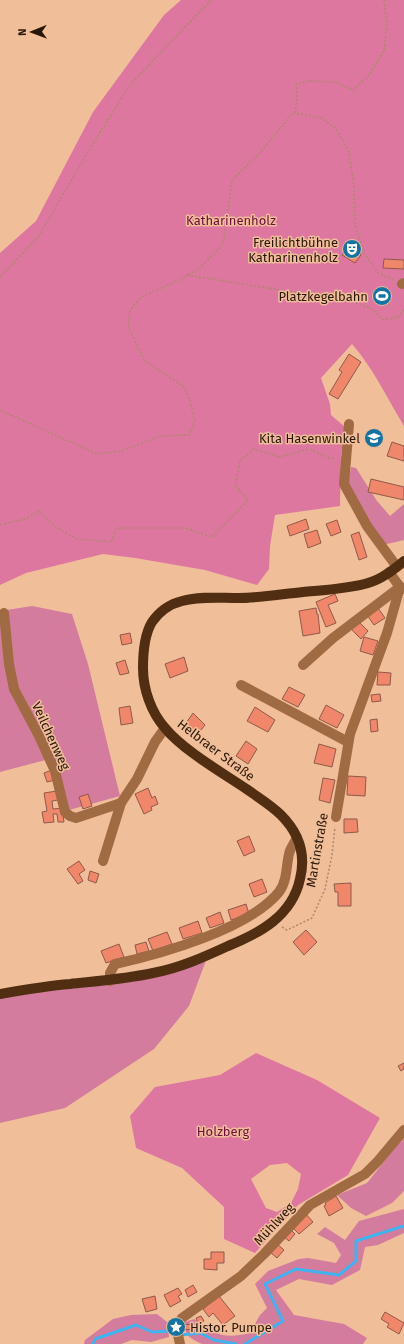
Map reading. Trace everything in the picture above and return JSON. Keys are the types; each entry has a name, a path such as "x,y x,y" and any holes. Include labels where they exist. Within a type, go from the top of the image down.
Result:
{"main road":[{"name":"Helbraer Straße","path":"0,994 154,973 186,964 246,939 272,923 289,905 299,888 303,861 297,838 287,822 272,807 192,752 165,728 159,720 149,699 144,682 143,665 149,629 156,617 177,602 187,600 259,597 337,588 369,582 397,567"}],"street":[{"path":"303,665 333,638 402,588 397,567 367,526 349,496 344,484 345,461 350,424"},
{"name":"Martinstraße","path":"336,817 348,742 357,711 387,633 402,588"},
{"name":"Veilchenweg","path":"4,613 9,664 14,690 39,736 55,771 65,812 76,818 121,803"},
{"path":"241,685 348,742"},
{"path":"103,861 121,803 137,779 155,742 165,728"},
{"path":"110,980 110,973 115,964 154,954 206,936 248,918 266,906 280,891 286,876 289,853 297,838"},
{"name":"Mühlweg","path":"180,1344 177,1333 179,1323 182,1318 241,1276 310,1205 365,1174 404,1130"}],"path":[{"path":"0,277 39,236 83,160 129,86 212,0"},
{"path":"0,410 97,454 121,451 160,436 189,435 195,420 189,398 184,388 144,360 128,326 130,310 141,297 187,276 200,268 223,244 232,180 258,155 295,111 297,99 296,84 310,81 336,82 353,90 367,78 384,51 387,23 384,0"},
{"path":"295,111 295,113 322,118 336,129 348,149 354,185 355,224 364,253 378,273 403,284"},
{"path":"187,276 299,293 339,294 356,303 370,308 384,320 398,317 404,310"},
{"path":"0,525 28,518 40,511 57,528 77,539 111,542 117,528 186,528 212,537 248,500 235,485 240,461 254,449 279,457 309,449 327,457 345,461"},
{"name":"Martinstraße","path":"272,923 287,930 312,918 325,889 332,855 336,817"}],"shaded area":[{"path":"351,467 356,468 377,501 390,516 404,504 404,540 383,545 348,484"},
{"path":"32,606 72,614 88,664 120,796 69,810 53,758 0,772 0,611"},
{"path":"208,955 189,1006 154,1049 65,1108 0,1123 0,994 110,981"},
{"path":"404,1138 404,1191 392,1203 366,1216 351,1208 337,1195 367,1183"},
{"path":"404,1209 404,1233 378,1245 365,1247 360,1270 332,1285 299,1279 276,1290 294,1315 344,1324 367,1338 363,1344 202,1344 192,1339 187,1334 185,1322 194,1319 207,1329 220,1334 233,1336 250,1333 260,1315 267,1308 255,1284 268,1271 299,1259 308,1258 336,1263 341,1255 334,1243 317,1234 325,1227 345,1240 359,1221"},
{"path":"157,1314 167,1322 169,1337 151,1342 132,1340 121,1344 84,1344 85,1340 113,1319 131,1315"}],"green space":[{"name":"Katharinenholz","path":"181,0 404,0 404,426 373,373 360,353 352,344 321,378 330,404 331,415 345,427 341,454 340,506 275,515 270,546 269,569 257,585 205,570 103,554 26,573 0,585 0,253 36,221 93,112 164,15"},
{"name":"Holzberg","path":"256,1053 317,1080 380,1118 348,1175 298,1205 255,1253 224,1239 224,1207 182,1168 136,1148 130,1116 155,1087 220,1075","holes":["287,1163 301,1174 298,1189 291,1203 277,1212 266,1208 251,1179 270,1165"]}],"building":[{"name":"Freilichtbühne Katharinenholz","path":"352,243 361,255 355,263 342,255"},
{"path":"384,259 404,260 404,269 383,268"},
{"path":"349,354 361,362 338,399 329,394 342,372 339,370"},
{"path":"392,442 404,446 404,461 387,456"},
{"path":"371,479 404,487 404,500 368,492"},
{"path":"306,519 309,529 290,536 287,526"},
{"path":"337,520 341,532 331,536 326,524"},
{"path":"317,530 321,543 308,548 304,534"},
{"path":"359,532 367,557 359,560 351,535"},
{"path":"335,594 338,601 328,605 336,623 326,627 316,602"},
{"path":"316,608 320,633 303,636 299,611"},
{"path":"378,608 385,618 374,625 367,615"},
{"path":"359,622 368,631 361,639 351,629"},
{"path":"130,633 132,643 122,645 120,635"},
{"path":"364,637 378,641 373,655 360,651"},
{"path":"184,657 188,671 170,678 165,664"},
{"path":"125,660 129,673 120,675 116,663"},
{"path":"378,672 391,673 390,685 377,685"},
{"path":"289,687 305,695 298,707 282,699"},
{"path":"380,694 381,701 372,702 371,695"},
{"path":"326,705 344,715 337,728 319,719"},
{"path":"130,706 133,723 121,725 119,708"},
{"path":"255,707 275,720 268,732 247,721"},
{"path":"193,713 205,725 197,735 184,726"},
{"path":"377,719 378,731 371,732 370,720"},
{"path":"246,741 257,749 248,764 236,756"},
{"path":"319,744 336,749 332,767 314,763"},
{"path":"52,770 55,780 47,782 44,773"},
{"path":"348,776 366,777 365,796 347,795"},
{"path":"323,778 335,780 330,803 319,800"},
{"path":"148,788 152,798 155,796 158,804 151,807 152,810 144,814 135,794"},
{"path":"57,791 58,800 52,801 53,809 62,808 64,822 58,822 57,814 53,814 54,822 44,823 42,812 47,811 44,793"},
{"path":"88,794 92,806 83,809 79,797"},
{"path":"344,819 357,819 358,832 344,833"},
{"path":"249,836 255,851 244,856 237,841"},
{"path":"79,861 85,870 79,874 83,881 78,884 67,869"},
{"path":"90,871 99,874 96,883 88,880"},
{"path":"262,879 267,892 254,897 249,884"},
{"path":"351,883 351,906 338,906 338,892 335,892 334,884"},
{"path":"246,904 249,914 231,920 228,910"},
{"path":"220,912 224,923 210,928 206,918"},
{"path":"198,921 202,933 183,939 179,928"},
{"path":"306,930 317,942 304,955 293,942"},
{"path":"167,932 172,944 153,951 148,939"},
{"path":"146,942 149,951 137,954 135,945"},
{"path":"119,944 124,957 106,963 101,951"},
{"path":"404,1063 404,1069 401,1071 398,1066"},
{"path":"336,1196 343,1208 329,1216 324,1206 326,1205 325,1203"},
{"path":"305,1213 313,1222 299,1234 291,1226"},
{"path":"291,1230 295,1234 289,1241 284,1237"},
{"path":"277,1244 284,1250 277,1258 270,1252"},
{"path":"211,1252 224,1252 224,1263 217,1263 217,1270 204,1269 204,1259 211,1259"},
{"path":"193,1285 197,1292 188,1297 185,1290"},
{"path":"178,1288 182,1294 178,1296 181,1301 170,1307 164,1295"},
{"path":"155,1296 157,1309 146,1312 142,1299"},
{"path":"219,1296 235,1316 223,1325 213,1313 209,1317 203,1309"},
{"path":"385,1312 404,1323 399,1334 387,1327 389,1324 381,1319"},
{"path":"201,1316 204,1321 198,1324 196,1318"},
{"path":"193,1324 194,1329 183,1330 182,1325"}],"waterway":[{"path":"245,1344 283,1321 265,1284 296,1269 339,1275 356,1261 356,1241 404,1226"},
{"path":"93,1344 95,1339 136,1325 152,1332 170,1331 180,1335 200,1333 214,1340 236,1344"}],"place":[{"name":"Freilichtbühne Katharinenholz","path":"352,249"},
{"name":"Platzkegelbahn","path":"382,296"},
{"name":"Kita Hasenwinkel","path":"374,438"},
{"name":"Histor. Pumpe","path":"176,1327"}]}
